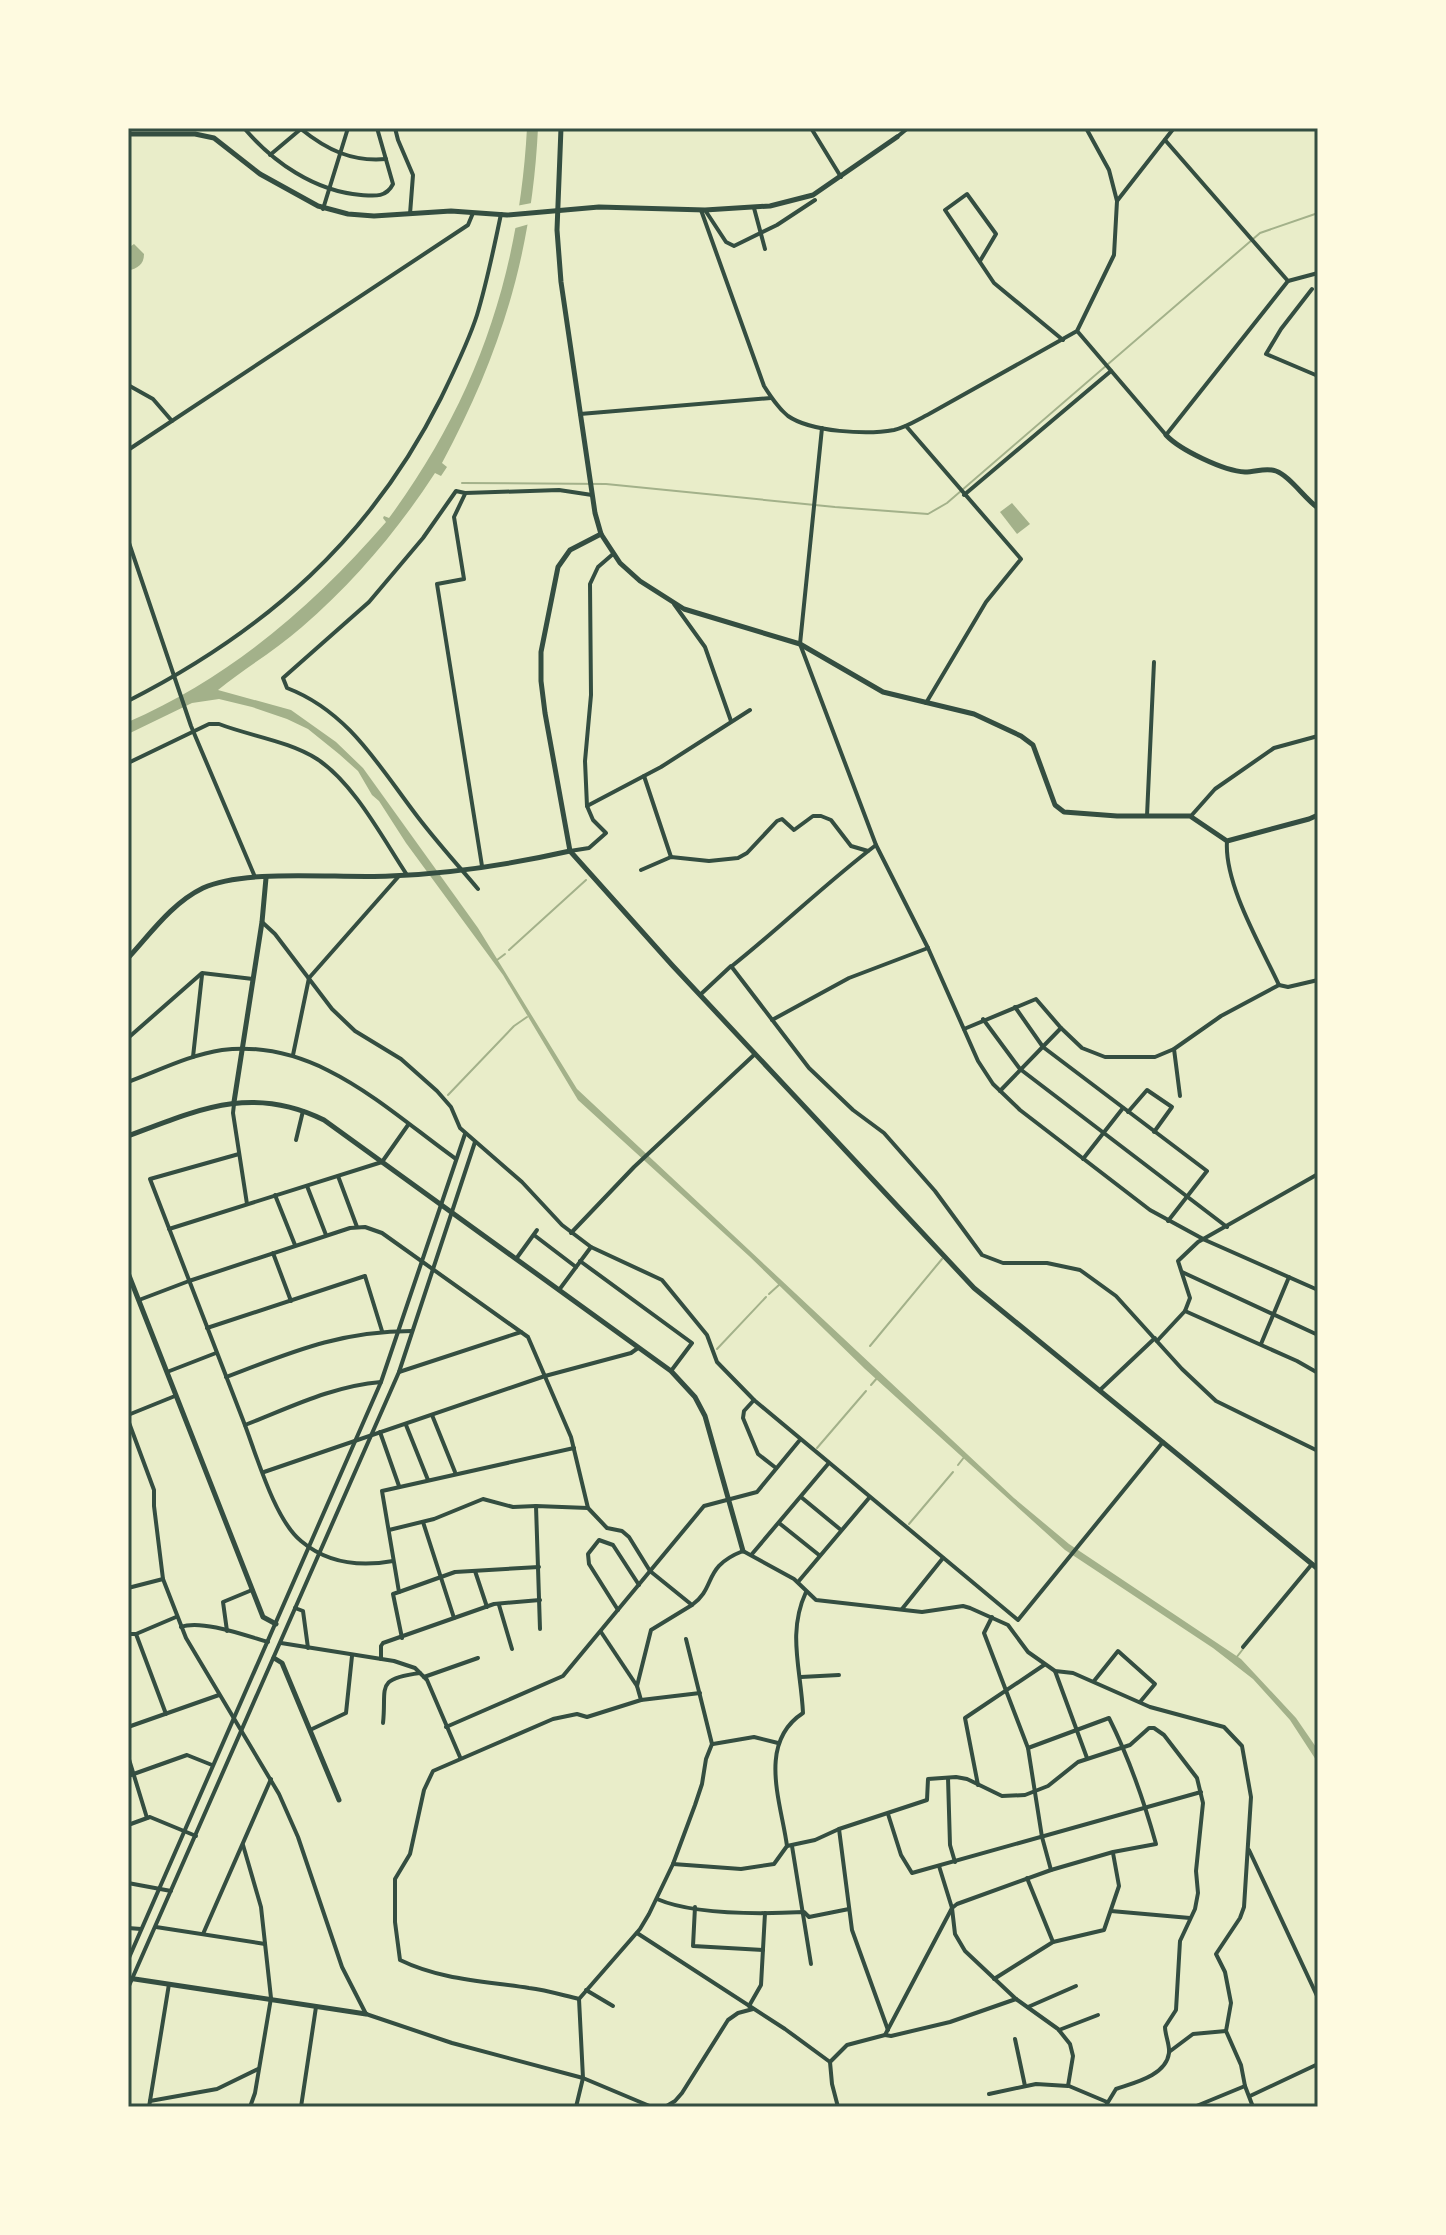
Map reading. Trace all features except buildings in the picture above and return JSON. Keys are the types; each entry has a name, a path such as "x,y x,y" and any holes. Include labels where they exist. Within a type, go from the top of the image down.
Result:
{"street":[{"path":"270,155 302,128 318,143 340,154 363,159 387,159"},
{"path":"323,209 348,128"},
{"path":"246,129 270,155 329,189 352,194 384,194 393,184 377,128"},
{"path":"395,128 413,175 410,214"},
{"path":"561,128 559,260 592,495 601,534 613,554 640,581 697,614 800,644 883,692 974,714 1033,745 1055,805 1064,812 1190,816 1227,841 1242,911 1279,985"},
{"path":"811,128 841,177"},
{"path":"128,134 194,131 222,141 260,174 323,209 362,216 473,211 504,214 621,207 754,208 813,195 908,128"},
{"path":"703,210 750,349 771,398 790,417 822,428 868,432 906,426 1077,331 1114,255 1117,201 1109,170 1086,128"},
{"path":"1117,201 1174,128"},
{"path":"1165,140 1288,281"},
{"path":"980,261 996,234 967,194 945,210 994,283 1063,340"},
{"path":"703,210 728,244 738,245 815,200"},
{"path":"754,208 765,249"},
{"path":"128,450 468,225 473,211"},
{"path":"128,701 173,678 247,630 296,591 341,546 392,482 434,412 460,358 477,315 504,214"},
{"path":"1166,435 1288,281 1318,273"},
{"path":"1312,289 1266,354 1318,376"},
{"path":"1077,331 1166,435 1192,452 1232,469 1248,472 1269,469 1284,474 1300,494 1318,508"},
{"path":"963,494 1110,369"},
{"path":"128,385 153,399 172,421"},
{"path":"580,414 771,398"},
{"path":"906,426 1021,559 986,602 926,703"},
{"path":"822,428 800,644 876,845 928,948 978,1061 1000,1091 1020,1110 1168,1221 1318,1290"},
{"path":"478,889 422,822 371,752 318,702 287,688 283,678 369,602 423,538 456,491 559,490 592,495"},
{"path":"465,493 454,517 464,579 437,584 482,866"},
{"path":"601,534 570,550 558,567 541,652 545,713 570,851 974,1288 1318,1569"},
{"path":"128,540 173,678 255,877"},
{"path":"128,958 174,907 194,893 225,881 255,877 415,875 589,848 606,833 593,820 587,806 585,773 591,695 590,584 598,567 613,554"},
{"path":"672,602 705,647 731,722"},
{"path":"1147,816 1154,662"},
{"path":"587,806 644,776 750,710"},
{"path":"128,763 192,728 209,724 219,724 291,747 316,758 336,774 407,875"},
{"path":"1190,816 1215,789 1274,748 1318,736"},
{"path":"644,776 671,857"},
{"path":"1227,841 1318,815"},
{"path":"641,870 671,857 709,861 738,858 747,853 777,821 782,819 794,830 813,816 831,820 851,846 868,851"},
{"path":"701,994 847,866 876,845"},
{"path":"293,1055 309,978 399,876"},
{"path":"247,1204 233,1113 266,878"},
{"path":"262,922 275,934 332,1009 355,1031 401,1059 437,1091 451,1107 465,1134 522,1182 571,1233 591,1247 662,1280 707,1335 717,1362 754,1400 1018,1620"},
{"path":"772,1020 849,978 928,948"},
{"path":"732,966 809,1068 846,1105 884,1133 940,1197 982,1255 1003,1263 1047,1263 1080,1270 1116,1296 1216,1401 1318,1451"},
{"path":"128,1038 202,973 253,979"},
{"path":"193,1057 202,973"},
{"path":"964,1029 1036,999 1082,1048 1105,1057 1155,1057 1174,1049 1221,1016 1279,985 1288,987 1318,981"},
{"path":"1015,1007 1043,1047 1207,1171 1168,1221"},
{"path":"983,1019 1020,1069 1227,1227"},
{"path":"1000,1091 1061,1028"},
{"path":"128,1082 220,1050 243,1049 293,1055 344,1078 456,1159"},
{"path":"1174,1049 1180,1096"},
{"path":"571,1233 634,1167 756,1052"},
{"path":"1128,1112 1147,1090 1172,1107 1154,1132"},
{"path":"128,1136 214,1105 234,1102 278,1103 324,1120 671,1371 695,1397 705,1416 743,1551"},
{"path":"1083,1159 1123,1108"},
{"path":"296,1140 303,1111"},
{"path":"169,1229 382,1162 408,1125"},
{"path":"128,1960 381,1382 465,1134"},
{"path":"128,1988 399,1372 475,1142"},
{"path":"239,1154 150,1179 216,1353 287,1526 309,1546 337,1561 377,1564 393,1561"},
{"path":"1100,1390 1185,1311 1190,1298 1178,1261 1198,1242 1318,1174"},
{"path":"338,1176 357,1227"},
{"path":"307,1186 326,1235"},
{"path":"275,1195 295,1245"},
{"path":"138,1301 326,1235 357,1227 382,1233 528,1337 574,1448 588,1508 607,1528 622,1531 629,1537 650,1571 692,1605"},
{"path":"516,1259 535,1232 576,1267"},
{"path":"559,1290 591,1247"},
{"path":"273,1253 291,1301"},
{"path":"580,1261 692,1343 671,1371"},
{"path":"1181,1272 1318,1335"},
{"path":"128,1273 263,1617 276,1624"},
{"path":"207,1328 365,1276 382,1331"},
{"path":"1261,1344 1289,1277"},
{"path":"1185,1311 1318,1373"},
{"path":"226,1377 328,1339 382,1331 413,1331"},
{"path":"399,1372 521,1332"},
{"path":"264,1472 545,1376 631,1353 638,1348"},
{"path":"166,1372 216,1353"},
{"path":"245,1425 332,1391 381,1382"},
{"path":"175,1396 128,1417 154,1490 163,1579 181,1627 271,1778 298,1837 342,1967 366,2014"},
{"path":"754,1400 744,1411 743,1418 758,1454 776,1468"},
{"path":"432,1415 456,1473"},
{"path":"406,1425 428,1480"},
{"path":"380,1432 399,1486"},
{"path":"446,1727 563,1676 704,1506 757,1492 800,1440"},
{"path":"1011,1629 1163,1442"},
{"path":"399,1592 382,1491 574,1448"},
{"path":"752,1554 828,1464"},
{"path":"801,1497 841,1530"},
{"path":"798,1582 870,1498"},
{"path":"389,1530 423,1522 483,1499 513,1507 588,1508"},
{"path":"536,1506 540,1629"},
{"path":"423,1522 454,1618"},
{"path":"779,1523 819,1555"},
{"path":"619,1610 589,1564 588,1554 599,1540 613,1545 639,1585"},
{"path":"637,1686 651,1630 703,1596 711,1575 722,1560 743,1551 798,1582 816,1600 901,1610 940,1611 963,1606 992,1617 1011,1629 1024,1648 1055,1671 1073,1673 1140,1702 1217,1724 1242,1746 1251,1797 1244,1907 1216,1954 1225,1972 1231,2003 1226,2031 1241,2065 1253,2107"},
{"path":"901,1610 943,1558"},
{"path":"1243,1647 1312,1564"},
{"path":"402,1638 393,1594 455,1572 539,1567"},
{"path":"475,1571 487,1607"},
{"path":"128,1588 163,1579"},
{"path":"227,1631 223,1602 253,1590"},
{"path":"806,1591 798,1610 794,1634 803,1713 782,1733 775,1774 804,1912 811,1964"},
{"path":"381,1659 381,1646 454,1618 487,1607 540,1600"},
{"path":"499,1605 512,1649"},
{"path":"295,1608 303,1611 308,1649"},
{"path":"128,1634 136,1634 176,1617"},
{"path":"992,1617 984,1633 1028,1748 1042,1837 1051,1870"},
{"path":"181,1627 187,1624 204,1626 268,1642"},
{"path":"601,1632 637,1686 641,1700"},
{"path":"136,1634 166,1714"},
{"path":"576,2107 583,2078 579,1999 636,1932 657,1899 702,1784 712,1744 686,1639"},
{"path":"280,1643 408,1665 422,1675 460,1757"},
{"path":"1094,1681 1118,1651 1155,1684 1140,1702"},
{"path":"309,1730 346,1713 352,1656"},
{"path":"274,1658 282,1663 339,1800"},
{"path":"383,1723 385,1707 382,1694 385,1686 395,1678 422,1675 478,1658"},
{"path":"978,1785 965,1718 1044,1665"},
{"path":"1055,1671 1087,1758"},
{"path":"801,1677 839,1675"},
{"path":"579,1999 528,1987 424,1971 400,1960 395,1922 395,1879 410,1854 428,1779 433,1771 460,1757 553,1719 577,1714 587,1717 641,1700 700,1693"},
{"path":"128,1727 219,1695"},
{"path":"830,2062 847,2045 886,2033 952,1908 994,1889 1051,1870 1113,1852 1156,1844 1123,1748 1109,1718 1028,1748"},
{"path":"673,1864 756,1868 774,1864 790,1846 828,1836 839,1829 927,1800 928,1779 967,1779 1011,1797 1036,1792 1068,1768 1087,1758 1123,1748 1149,1728 1154,1728 1164,1735 1197,1778 1201,1792 1202,1822 1196,1871 1198,1893 1195,1909 1183,1931 1178,1955 1176,2010 1165,2027 1169,2052"},
{"path":"712,1744 754,1737 778,1743"},
{"path":"131,1775 187,1755 213,1765"},
{"path":"128,1756 131,1775 147,1818"},
{"path":"203,1934 271,1778"},
{"path":"948,1778 950,1845 955,1862"},
{"path":"888,1814 901,1855 912,1873 1201,1792"},
{"path":"128,1825 150,1817 196,1836"},
{"path":"839,1829 852,1930 886,2033 891,2036 950,2022 1016,1999"},
{"path":"243,1845 261,1907 271,1998 250,2107"},
{"path":"1248,1848 1318,1998"},
{"path":"994,1979 1053,1942 1104,1930 1119,1886 1113,1852"},
{"path":"939,1866 959,1943 994,1979 1059,2030 1070,2044 1073,2056 1068,2086"},
{"path":"1027,1878 1053,1942"},
{"path":"128,1883 171,1891"},
{"path":"657,1899 695,1907 765,1913 804,1912 809,1917 849,1909"},
{"path":"695,1907 693,1946 763,1950"},
{"path":"1111,1911 1190,1918"},
{"path":"665,2107 682,2093 728,2020 751,2007 761,1985 765,1913"},
{"path":"156,1927 265,1944"},
{"path":"128,1928 141,1929"},
{"path":"636,1932 830,2062 838,2107"},
{"path":"130,1978 366,2014 452,2043 583,2078 652,2107"},
{"path":"169,1984 150,2104 217,2089 259,2068"},
{"path":"1028,2007 1076,1986"},
{"path":"586,1990 613,2006"},
{"path":"301,2107 316,2005"},
{"path":"1059,2030 1098,2015"},
{"path":"989,2094 1025,2086 1068,2086 1106,2104 1116,2089 1133,2085 1151,2075 1162,2066 1169,2052 1193,2034 1226,2031"},
{"path":"1015,2039 1025,2086"},
{"path":"1250,2096 1318,2064"},
{"path":"1194,2107 1245,2086"}],"shaded area":[{"path":"527,128 538,128 535,174 521,260 497,342 442,463 447,467 441,476 435,473 406,515 340,592 292,635 218,690 291,710 336,742 363,768 478,928 577,1089 1014,1498 1069,1544 1241,1659 1296,1718 1318,1750 1318,1763 1290,1720 1253,1679 1213,1648 1065,1550 865,1369 749,1256 578,1100 503,975 406,843 358,771 339,754 308,729 287,719 219,699 192,703 128,734 128,722 202,684 268,637 299,610 386,522 384,516 389,518 420,473 469,382 488,334 514,234"},
{"path":"134,244 144,258 139,266 128,271 128,248"},
{"path":"1012,503 1030,524 1017,534 1000,512"}],"pier":[{"path":"537,202 533,223 512,229 516,206"}],"waterway":[{"path":"462,483 606,484 928,514 947,503 1260,233 1318,213"},
{"path":"509,950 586,880"},
{"path":"497,960 505,954"},
{"path":"448,1095 514,1026 527,1017"},
{"path":"870,1346 942,1259"},
{"path":"769,1294 780,1284"},
{"path":"717,1349 766,1297"},
{"path":"871,1385 878,1377"},
{"path":"817,1448 866,1391"},
{"path":"958,1465 965,1456"},
{"path":"909,1524 953,1472"},
{"path":"1236,1658 1243,1649"}]}
